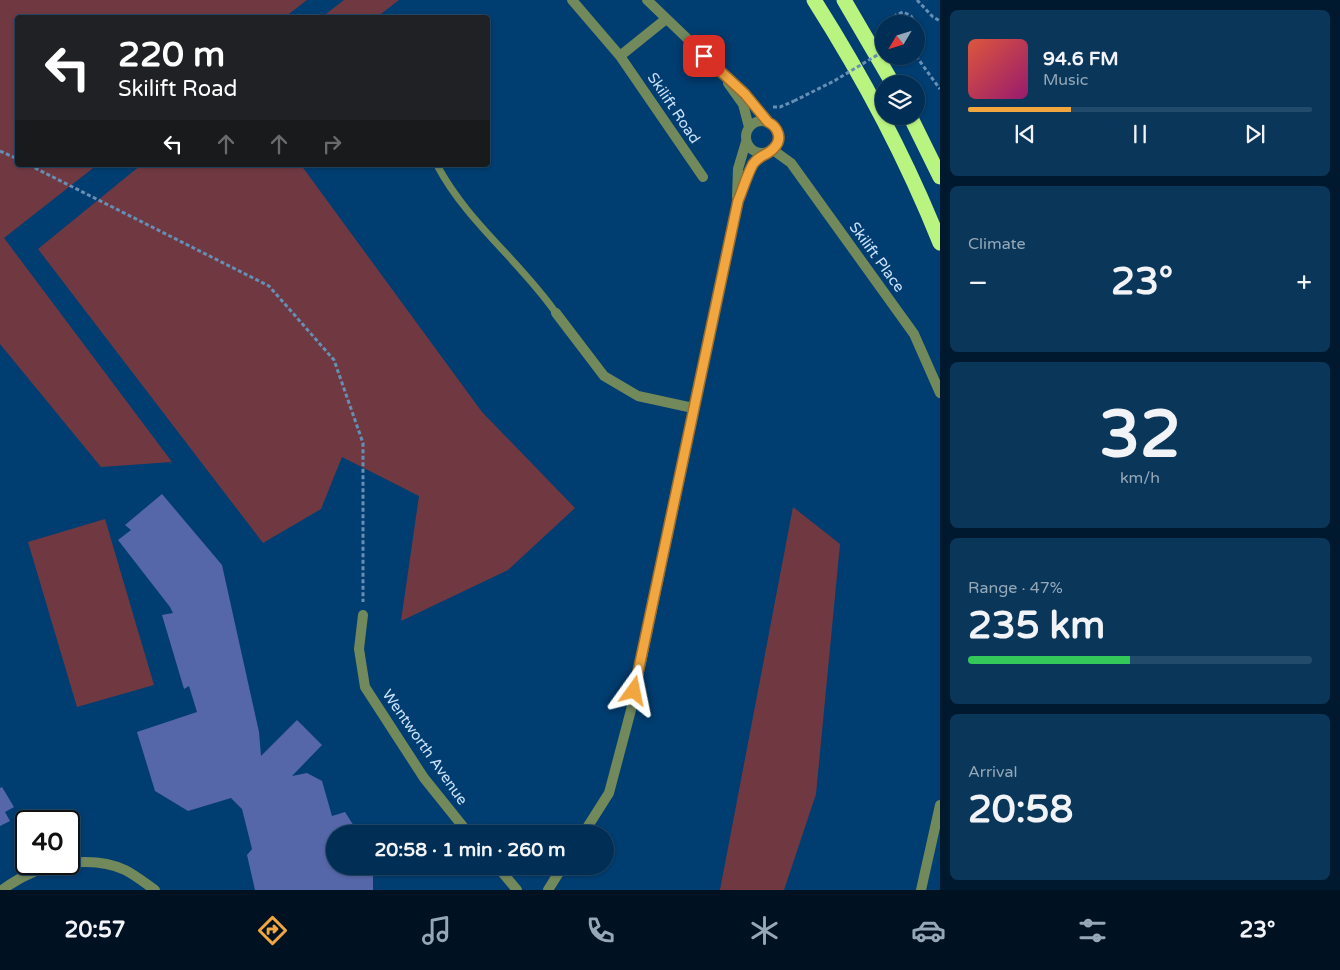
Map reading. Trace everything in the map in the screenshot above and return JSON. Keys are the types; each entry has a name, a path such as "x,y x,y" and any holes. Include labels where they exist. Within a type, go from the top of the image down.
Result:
{"highway":[{"path":"814,0 864,83 896,143 923,200 940,243"},
{"path":"844,0 888,75"},
{"path":"914,125 940,177"}],"street":[{"name":"Skilift Road","path":"572,0 620,56 703,177"},
{"path":"589,825 609,793 626,728 738,201 752,166 758,157 773,150 779,140 777,129 768,122 745,94 647,0"},
{"path":"620,56 666,20"},
{"path":"717,68 742,104 749,127 738,169 738,201"},
{"path":"749,127 758,121 768,122"},
{"path":"746,142 753,151 763,154"},
{"name":"Skilift Place","path":"773,150 791,163 914,334 940,393"},
{"path":"556,313 604,376 638,396 694,408"},
{"name":"Wentworth Avenue","path":"362,615 359,649 365,687 424,778 462,825"},
{"path":"921,890 940,805"},
{"path":"80,862 99,863 124,869 155,890"},
{"path":"2,890 25,875"},
{"path":"505,875 518,890"},
{"path":"548,890 557,875"}],"lane":[{"path":"438,167 446,184 543,294 556,313"}],"path":[{"path":"917,0 933,18 940,21"},
{"path":"896,15 903,12 909,15"},
{"path":"794,101 834,81 875,56"},
{"path":"923,65 940,89"},
{"path":"0,151 15,158"},
{"path":"32,167 269,286 334,360 363,443 362,615"}],"shaded area":[{"path":"0,0 307,0 288,15 15,15 15,167 94,167 4,238 172,462 101,467 0,344"},
{"path":"344,0 399,0 380,15 325,15"},
{"path":"139,167 302,167 482,412 575,508 508,570 401,621 419,496 342,457 321,509 263,543 38,249"},
{"path":"793,507 840,544 816,794 784,890 720,890"},
{"path":"105,519 154,685 77,707 28,542"}],"building":[{"path":"162,494 222,565 259,732 261,756 297,720 322,745 292,776 307,773 322,781 332,816 345,812 353,825 326,825 326,875 373,875 373,890 255,890 247,855 252,849 242,809 231,798 188,811 155,791 137,732 197,712 189,686 184,689 162,615 173,613 118,540 131,530 125,525"},
{"path":"2,787 14,807 5,812 10,821 0,826 0,788"}],"route":[{"path":"634,691 738,201 752,166 758,157 773,150 779,140 777,129 768,122 745,94 704,56"}]}
